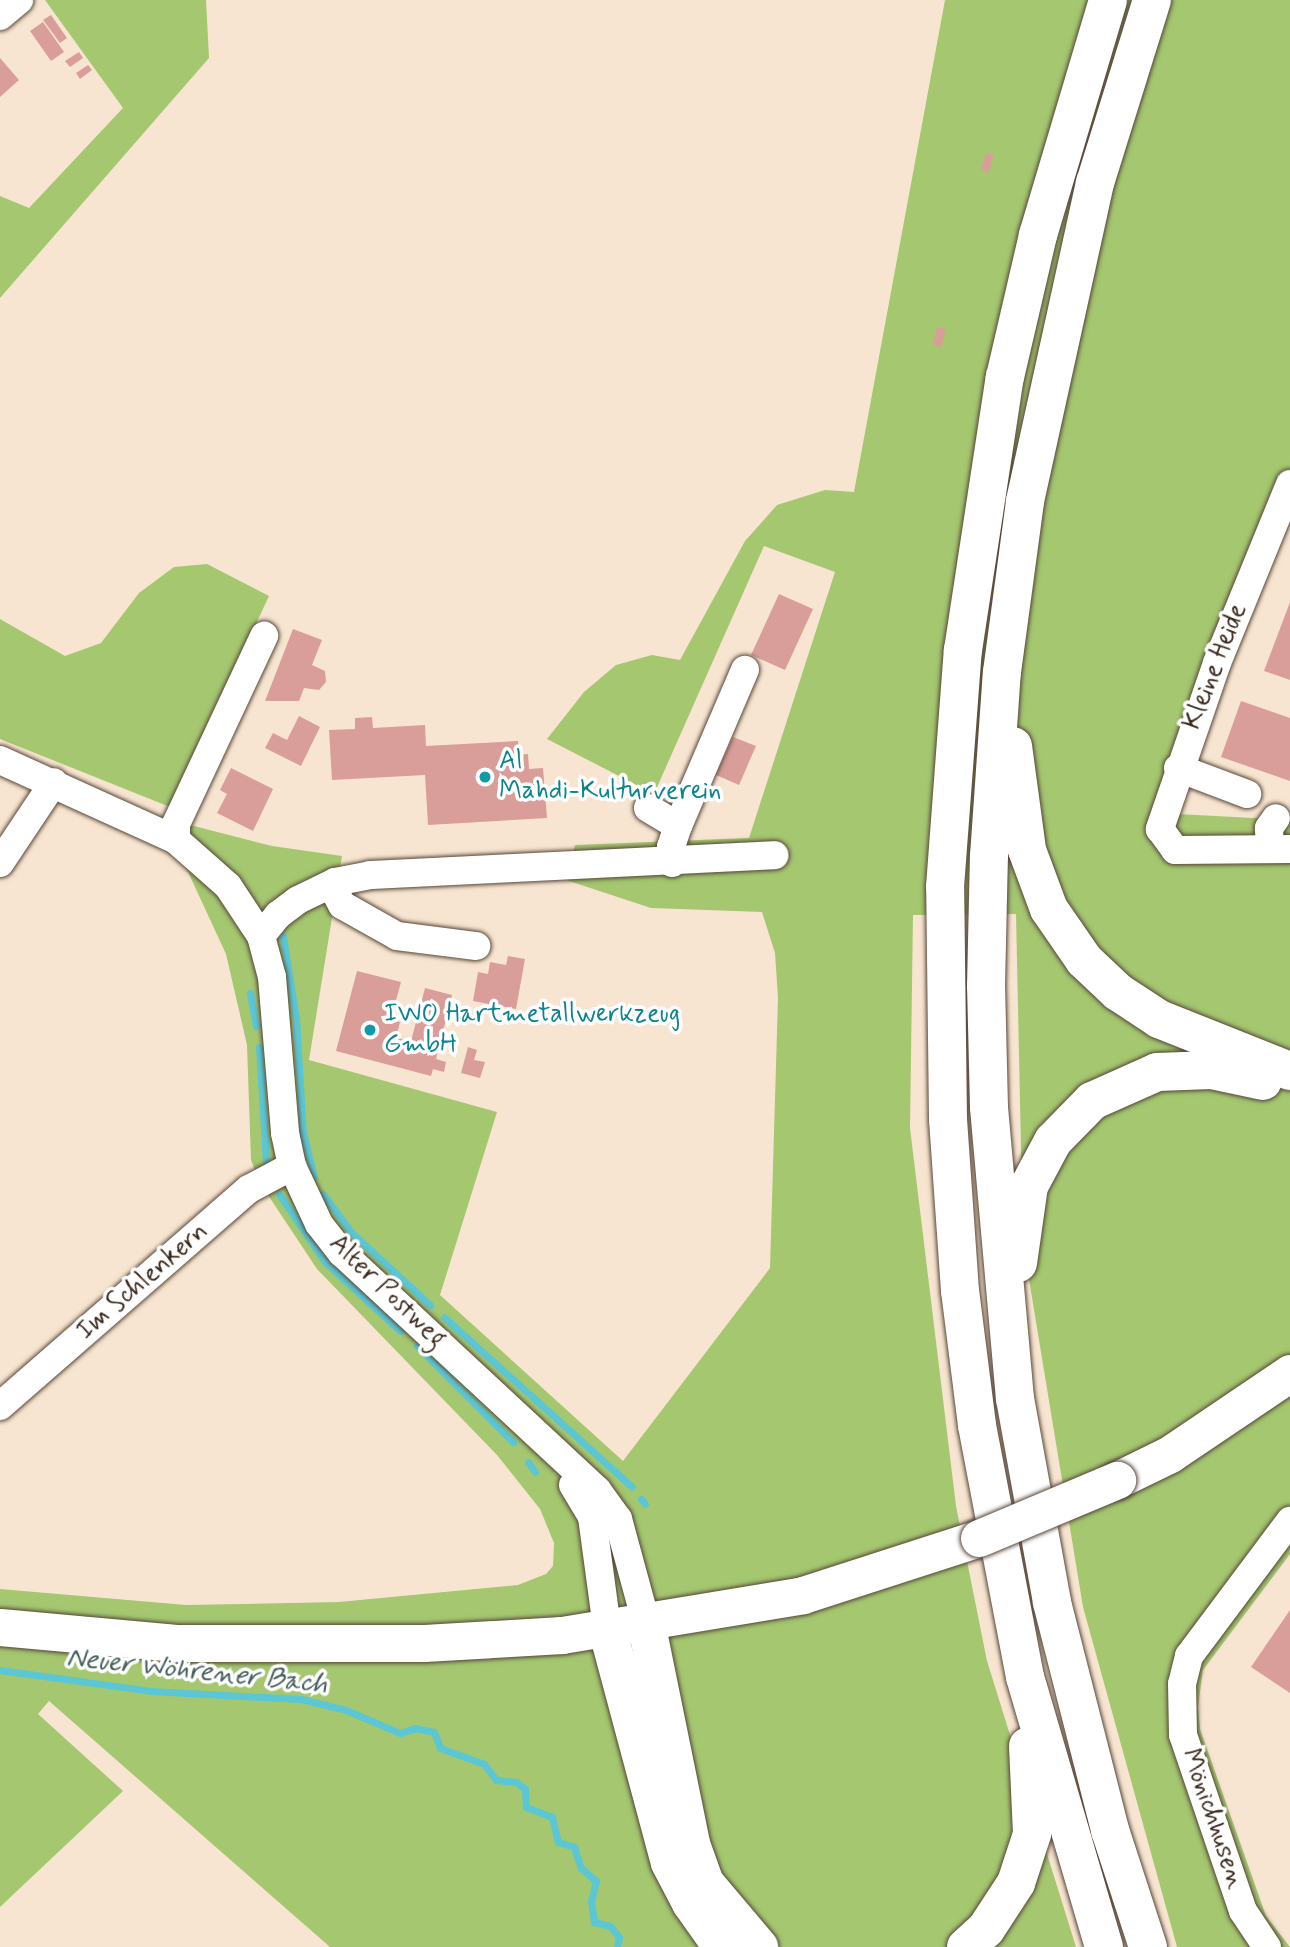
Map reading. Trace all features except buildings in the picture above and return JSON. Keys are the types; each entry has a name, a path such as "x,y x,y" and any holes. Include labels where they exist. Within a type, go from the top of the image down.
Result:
{"highway":[{"path":"1104,1947 1026,1677 977,1424 960,1291 948,1120 945,887 962,650 1005,377 1038,235 1108,0"},
{"path":"1148,1947 1110,1830 1052,1602 1012,1359 989,1107 986,986 989,856 1002,672 1024,501 1058,335 1096,183 1152,0"},
{"path":"1002,672 1027,850 1049,909 1084,960 1118,992 1159,1019 1290,1072"},
{"path":"1012,1359 1020,1228 1029,1186 1053,1141 1092,1101 1157,1072 1211,1070 1260,1080 1290,1098"},
{"path":"646,1622 691,1844 705,1883 760,1947"},
{"path":"607,1628 670,1863 691,1903 722,1947"},
{"path":"966,1947 986,1929 1016,1883 1032,1834 1026,1677"}],"main road":[{"path":"0,1627 176,1643 495,1641 607,1628 803,1595 897,1567 1035,1517 1117,1480 1170,1454 1290,1373"}],"street":[{"path":"0,16 19,0"},
{"name":"Kleine Heide","path":"1280,849 1175,850 1160,829 1178,768 1290,484"},
{"path":"176,840 176,824 264,636"},
{"path":"672,863 671,846 677,826 745,670"},
{"name":"Alter Postweg","path":"0,760 54,782 176,840 228,886 261,936 278,1023 281,1098 292,1166 318,1224 342,1253 597,1490 618,1519 646,1622"},
{"path":"1178,768 1247,794"},
{"path":"0,863 54,782"},
{"path":"648,808 677,826"},
{"path":"1276,818 1269,828 1280,849"},
{"path":"261,936 278,915 335,882 370,875 672,863 775,855"},
{"path":"335,882 334,890 342,905 397,936 476,946"},
{"name":"Im Schlenkern","path":"0,1406 249,1189 292,1166"},
{"name":"Alter Postweg","path":"550,1447 592,1517 607,1628"},
{"name":"Mönichhusen","path":"1267,1947 1243,1911 1184,1735 1182,1684 1189,1656 1290,1521"}],"green space":[{"path":"45,0 206,0 209,58 0,298 0,196 29,208 123,108"},
{"path":"945,0 1290,0 1290,512 1159,813 1290,820 1290,1554 1203,1670 1198,1707 1200,1729 1266,1916 1290,1947 1177,1947 1083,1607 1023,1243 1016,914 913,915 910,1128 956,1506 987,1661 1076,1947 330,1947 49,1701 38,1714 123,1791 0,1907 0,1589 186,1605 339,1602 518,1585 546,1574 553,1566 554,1543 540,1509 497,1455 317,1269 260,1183 251,1160 247,1045 226,954 163,818 272,846 342,856 309,1060 497,1112 440,1295 623,1461 770,1268 778,998 775,953 762,912 651,908 566,880 575,845 749,838 835,572 764,546 654,794 547,739 584,692 616,665 652,655 680,660 745,541 777,505 825,490 854,492"},
{"path":"207,564 269,596 170,807 0,739 0,619 65,656 101,643 139,593 174,567"}],"waterway":[{"path":"283,936 296,1019 303,1133 314,1177"},
{"path":"250,993 256,1026"},
{"path":"259,1047 266,1161"},
{"path":"279,1194 325,1262 400,1331"},
{"path":"323,1194 351,1232 430,1305"},
{"path":"444,1317 632,1487"},
{"path":"417,1346 513,1442"},
{"path":"528,1462 535,1472"},
{"path":"641,1499 645,1504"},
{"name":"Neuer Wöhrener Bach","path":"0,1670 151,1691 301,1699 346,1710 400,1733 415,1728 434,1732 440,1748 484,1764 496,1780 516,1782 525,1789 526,1807 552,1817 558,1842 574,1847 581,1868 596,1881 591,1901 594,1922 610,1926 619,1937 617,1947"}],"place":[{"name":"Al Mahdi-Kulturverein","path":"485,777"},
{"name":"IWO Hartmetallwerkzeug GmbH","path":"370,1030"}]}
